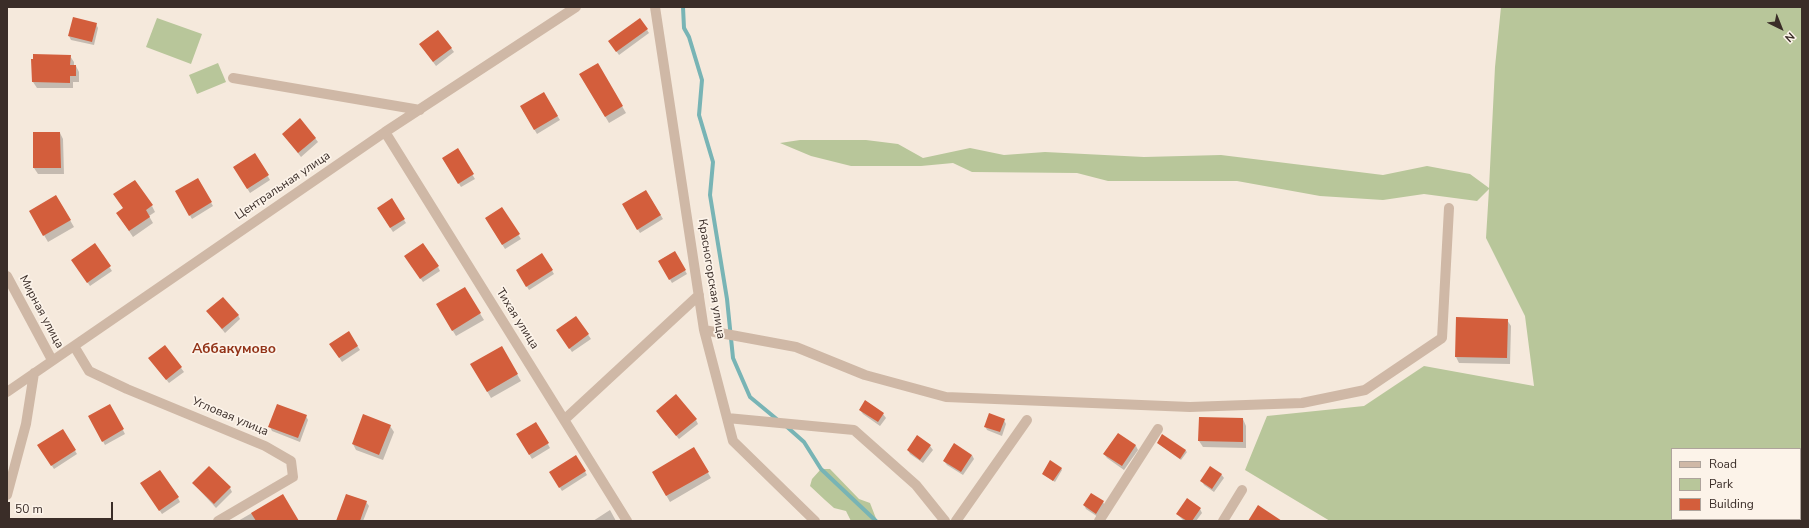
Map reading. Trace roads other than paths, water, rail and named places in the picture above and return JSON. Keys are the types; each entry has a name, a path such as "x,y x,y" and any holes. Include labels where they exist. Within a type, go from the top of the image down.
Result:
{"street":[{"name":"Центральная улица","path":"7,392 385,132 576,7"},
{"name":"Красногорская улица","path":"655,7 704,330 733,441 815,521"},
{"path":"233,78 420,110"},
{"name":"Тихая улица","path":"385,132 627,521"},
{"path":"704,330 796,347 865,375 946,396 1190,407 1302,403 1365,390 1442,338 1449,208"},
{"name":"Мирная улица","path":"7,276 52,360"},
{"path":"564,420 699,295"},
{"name":"Угловая улица","path":"74,346 89,371 127,389 265,446 291,461 293,477 218,521"},
{"path":"7,495 26,424 34,373"},
{"path":"727,418 854,430 916,485 945,521"},
{"path":"956,521 1027,420"},
{"path":"1099,521 1158,429"},
{"path":"1223,521 1242,490"}],"waterway":[{"path":"683,7 684,28 689,37 702,80 699,115 713,162 710,195 727,299 733,358 750,397 779,421"},
{"path":"786,426 804,442 821,469 876,521"}],"district":[{"name":"Аббакумово","path":"234,350"}]}
